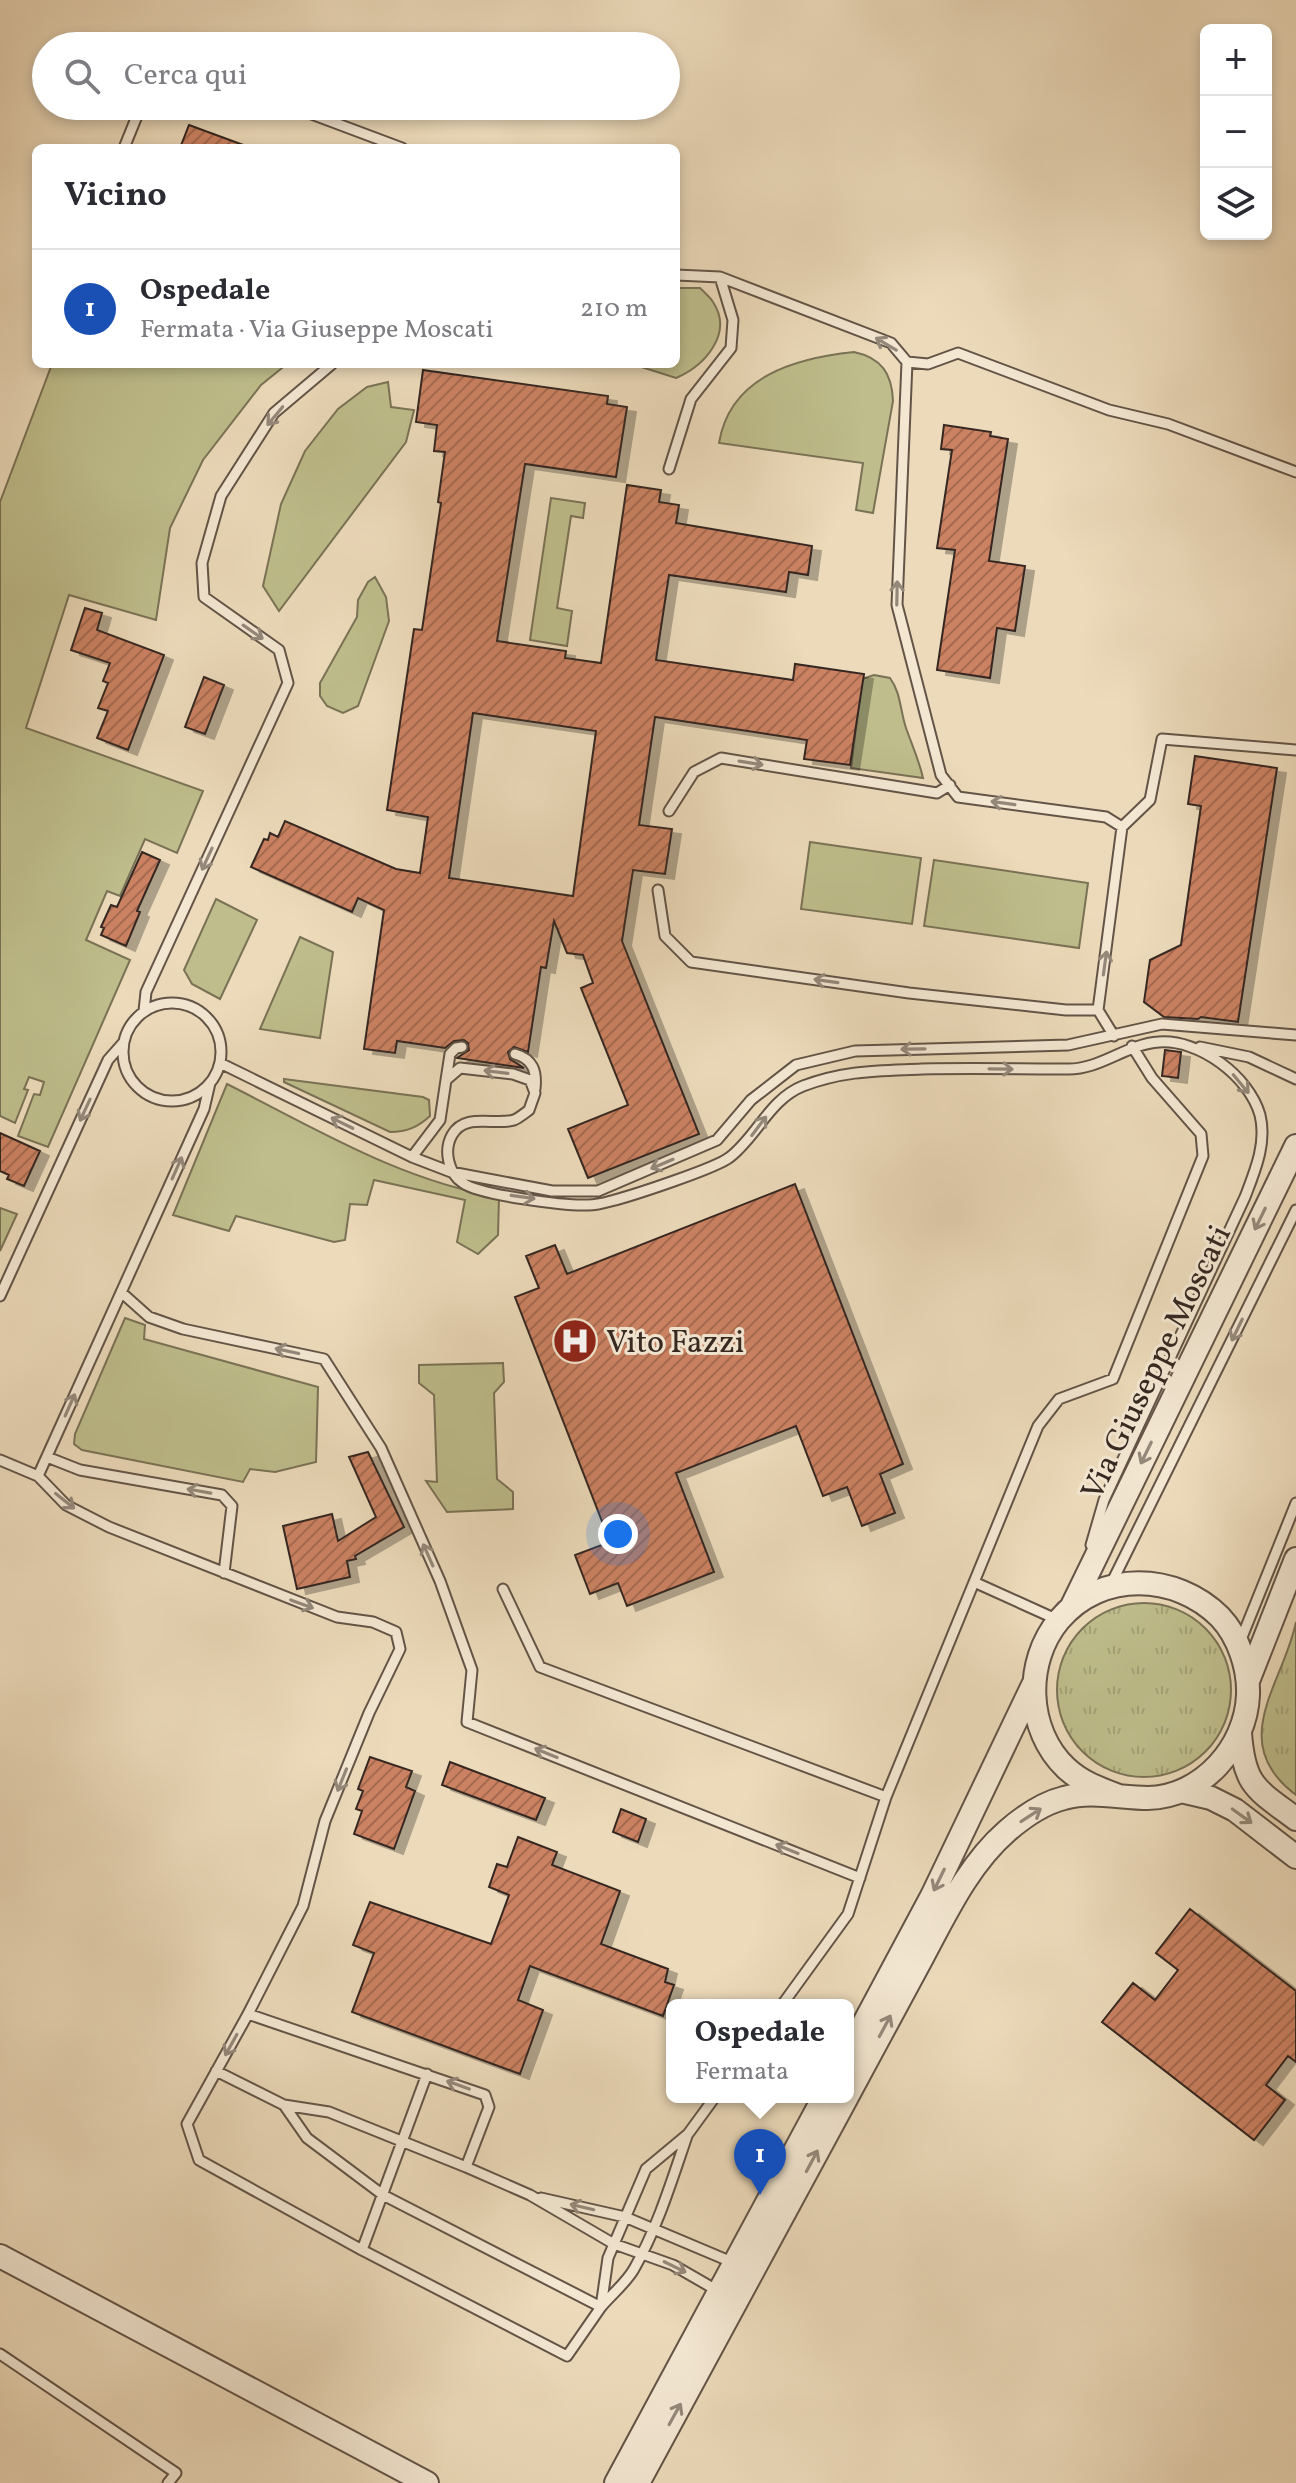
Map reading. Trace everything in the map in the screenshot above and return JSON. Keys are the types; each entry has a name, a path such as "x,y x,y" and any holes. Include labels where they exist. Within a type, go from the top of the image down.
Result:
{"street":[{"name":"Via Giuseppe Moscati","path":"1119,1796 1090,1786 1066,1768 1047,1743 1036,1714 1033,1684 1037,1661 1046,1639 1069,1607 1296,1146"},
{"name":"Via Giuseppe Moscati","path":"1248,1681 1296,1559"},
{"name":"Via Giuseppe Moscati","path":"854,2083 950,1907 983,1855 1007,1831 1037,1810 1062,1798 1086,1794 1151,1798 1181,1791 1206,1777 1226,1757 1240,1733 1247,1707 1248,1681 1239,1645 1222,1619 1199,1599 1170,1586 1140,1582 1110,1587 1069,1607"},
{"name":"Via Giuseppe Moscati","path":"854,2042 932,1896 1033,1684"},
{"path":"1240,1733 1242,1761 1255,1788 1296,1819"},
{"path":"1181,1791 1211,1798 1235,1810 1296,1857"},
{"path":"602,2483 627,2477 718,2291 821,2103"},
{"name":"Via Giuseppe Moscati","path":"627,2477 843,2103"},
{"path":"0,2256 427,2483"}],"lane":[{"path":"126,144 135,120"},
{"path":"327,120 391,144"},
{"path":"680,276 720,277 891,343 907,362 897,605 941,775 958,797 1106,817 1122,827"},
{"path":"669,469 691,399 731,348 733,320 720,277"},
{"path":"907,362 928,364 958,353 1109,410 1168,424 1296,472"},
{"path":"144,1011 146,992 288,683 279,650 204,597 202,563 217,509 221,496 274,413 327,368"},
{"path":"1114,1036 1098,1010 1122,827 1150,800 1162,739 1296,750"},
{"path":"669,811 694,772 721,758 937,793 950,785"},
{"path":"658,890 665,936 691,962 909,993 1066,1010 1098,1010"},
{"path":"0,1296 108,1060 123,1043 134,1020 159,1004 176,1002 206,1016 216,1030 221,1046 220,1063 210,1083 204,1109 38,1476"},
{"path":"220,1063 412,1157 451,1172 552,1191 598,1191 717,1140 751,1100 796,1065 855,1051 1068,1045 1162,1024 1296,1035"},
{"path":"515,1054 526,1057 531,1063 536,1080 529,1110 514,1120 466,1123 452,1134 448,1150 451,1172 465,1185 514,1197 588,1205 613,1201 727,1160 747,1143 774,1107 800,1087 851,1071 965,1068 1083,1070 1132,1046 1159,1042 1249,1057 1296,1079"},
{"path":"123,1043 123,1059 128,1075 151,1096 167,1101 183,1100 210,1083"},
{"path":"974,1582 1069,1607 1104,1500 1245,1197 1261,1149 1260,1115 1254,1100 1223,1064 1185,1044"},
{"path":"786,1999 848,1914 886,1797 1038,1426 1059,1399 1113,1379 1203,1156 1201,1134 1152,1078 1132,1046"},
{"path":"412,1157 440,1120 450,1054 462,1047"},
{"path":"446,1080 460,1068 513,1074 530,1080 535,1093"},
{"path":"1110,1587 1296,1210"},
{"path":"121,1292 149,1317 183,1329 324,1359 381,1448 440,1581 472,1670 467,1722 860,1878"},
{"path":"47,1457 80,1470 222,1495 232,1506 224,1573"},
{"path":"0,1460 38,1476 66,1505 109,1527 337,1617 373,1622 396,1632 400,1649 369,1713 325,1821 303,1906 187,2124 199,2160 362,2250 567,2356 601,2307 633,2271 688,2134"},
{"path":"1239,1645 1296,1503"},
{"path":"503,1589 540,1667 886,1797"},
{"path":"248,2014 485,2095 489,2107 466,2167"},
{"path":"216,2071 284,2105 329,2112 530,2195 614,2244 673,2265 718,2291"},
{"path":"362,2250 427,2074"},
{"path":"601,2307 608,2258 646,2169 688,2134 711,2103"},
{"path":"284,2105 307,2138 383,2195 601,2307"},
{"path":"530,2195 625,2217 734,2263"},
{"path":"0,2354 176,2473 168,2483"}],"green space":[{"path":"680,288 700,288 719,314 718,337 713,348 697,366 676,378 645,368 680,368"},
{"path":"854,352 872,358 884,369 892,391 893,401 873,513 856,510 863,463 719,443 726,420 751,386 769,375 810,359"},
{"path":"50,368 282,368 261,385 203,460 170,528 156,620 69,595 26,728 203,791 177,853 145,839 120,896 107,891 86,940 130,960 48,1147 18,1136 34,1094 40,1095 44,1082 29,1077 24,1089 28,1090 15,1123 0,1116 0,502"},
{"path":"388,382 391,407 414,410 406,442 279,611 263,586 281,504 305,451 338,409 367,387"},
{"path":"551,498 585,503 583,518 571,516 557,608 572,611 567,646 530,640"},
{"path":"375,577 386,597 389,621 358,706 343,713 327,706 320,696 320,683 357,617 358,600 368,582"},
{"path":"874,675 890,678 894,684 923,778 851,768 862,679"},
{"path":"810,842 921,858 912,924 801,909"},
{"path":"934,860 1088,883 1079,948 924,926"},
{"path":"216,899 257,920 220,999 192,984 184,970"},
{"path":"300,937 333,952 320,1038 260,1029"},
{"path":"284,1079 423,1097 429,1100 430,1116 412,1128 390,1132 284,1082"},
{"path":"227,1084 393,1166 428,1179 499,1197 498,1235 478,1254 457,1242 465,1200 374,1180 367,1205 350,1204 345,1240 334,1242 236,1216 229,1231 173,1215"},
{"path":"0,1208 17,1214 0,1251"},
{"path":"125,1318 145,1325 144,1339 318,1387 316,1462 275,1472 250,1469 243,1482 82,1450 74,1444 75,1434"},
{"path":"503,1363 504,1382 494,1393 497,1479 513,1492 513,1509 447,1512 426,1481 437,1482 434,1395 419,1383 419,1365"},
{"path":"1144,1603 1177,1609 1206,1628 1225,1657 1231,1690 1225,1723 1206,1752 1177,1771 1144,1777 1111,1771 1082,1752 1063,1723 1057,1690 1063,1657 1082,1628 1111,1609"},
{"path":"1296,1622 1296,1795 1275,1775 1264,1754 1262,1733 1265,1712"}],"building":[{"path":"189,125 241,144 182,144"},
{"path":"423,370 608,396 607,404 627,407 616,477 525,464 497,641 566,651 565,658 601,663 627,485 661,490 659,502 679,505 676,523 812,546 808,575 789,572 786,592 669,575 656,660 793,680 795,664 864,674 850,765 804,759 807,740 655,717 639,825 672,829 665,874 633,870 622,941 699,1134 588,1178 568,1129 628,1105 581,988 593,983 583,955 567,953 554,921 546,968 541,967 528,1052 514,1047 508,1052 510,1059 524,1068 457,1058 469,1050 464,1040 454,1041 445,1048 397,1041 395,1053 364,1049 384,910 358,898 352,912 251,867 264,839 268,840 270,833 278,837 285,821 396,869 420,873 428,817 387,810 414,629 422,630 441,503 438,502 445,452 434,451 437,425 416,422","holes":["473,713 596,731 573,896 449,878"]},
{"path":"944,425 991,432 990,436 1008,439 989,561 1025,566 1015,631 997,628 990,678 937,670 955,550 937,548 952,450 941,449"},
{"path":"85,608 102,613 97,630 164,655 128,750 97,738 108,711 98,708 108,683 103,681 110,663 71,650"},
{"path":"204,677 224,685 205,734 185,727"},
{"path":"1195,756 1277,768 1238,1022 1201,1017 1164,1017 1144,1002 1150,960 1181,945 1201,806 1188,804"},
{"path":"142,852 160,860 137,911 140,912 126,946 101,935 104,928 101,927 111,905 117,907"},
{"path":"1165,1050 1181,1052 1178,1078 1162,1076"},
{"path":"0,1133 40,1151 24,1186 7,1179 9,1175 0,1171"},
{"path":"795,1184 903,1464 880,1474 895,1513 862,1526 847,1487 823,1496 796,1426 676,1473 714,1572 627,1606 618,1583 590,1594 575,1555 610,1542 515,1297 539,1288 526,1256 555,1245 567,1274"},
{"path":"368,1452 404,1527 355,1556 356,1559 347,1561 350,1577 297,1589 283,1526 332,1514 338,1541 376,1517 349,1457"},
{"path":"370,1757 412,1771 406,1787 415,1791 394,1849 354,1834 362,1811 356,1809 363,1791 358,1789"},
{"path":"450,1762 545,1798 536,1820 442,1785"},
{"path":"621,1809 646,1819 638,1842 613,1832"},
{"path":"518,1837 557,1852 552,1865 620,1891 601,1944 668,1969 665,1982 674,1985 669,1999 666,1999 663,2016 530,1966 518,2000 543,2010 520,2074 352,2012 374,1953 353,1945 370,1902 491,1944 509,1895 489,1887 497,1864 507,1867"},
{"path":"1190,1909 1296,1991 1296,2062 1288,2056 1266,2085 1285,2100 1254,2140 1102,2022 1133,1983 1155,2000 1178,1970 1156,1953"}],"place":[{"name":"Vito Fazzi","path":"575,1341"},
{"name":"Ospedale","path":"760,2195"}]}
